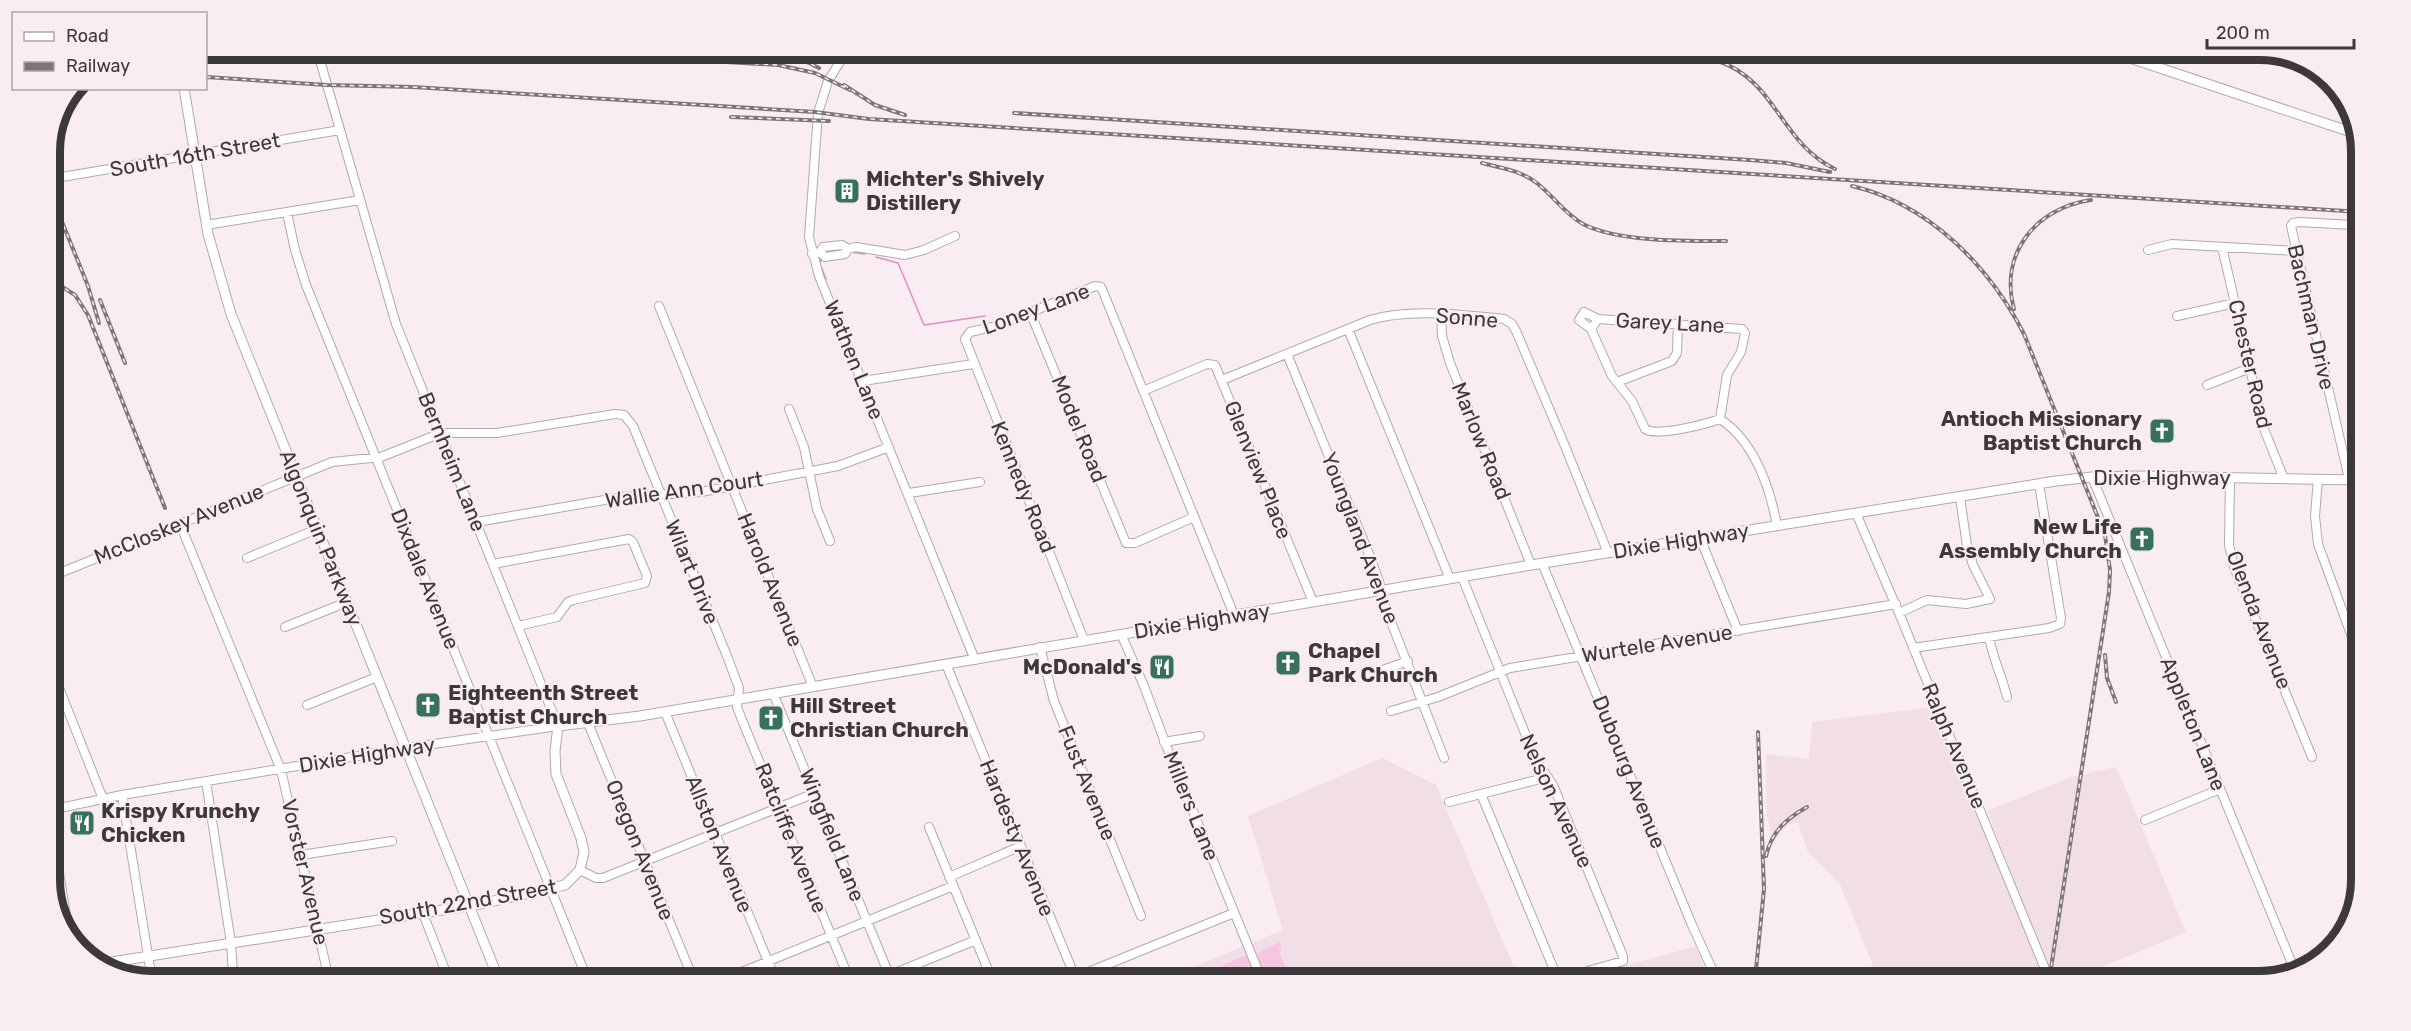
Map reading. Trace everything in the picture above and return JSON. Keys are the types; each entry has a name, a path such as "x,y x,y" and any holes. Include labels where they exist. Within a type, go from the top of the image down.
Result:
{"main road":[{"path":"2133,60 2349,131"},
{"name":"Algonquin Parkway","path":"184,90 206,225 231,314 495,971"},
{"name":"Dixie Highway","path":"558,726 665,712 1542,563 2038,484 2092,477 2351,479"},
{"name":"Bernheim Lane","path":"558,726 555,751 556,774 583,845 584,858 580,870"},
{"name":"South 22nd Street","path":"112,962 551,890 565,885 580,870"}],"street":[{"name":"Bernheim Lane","path":"320,60 396,324 558,726"},
{"name":"Wathen Lane","path":"841,60 830,76 819,104 810,215 816,253 862,381 975,660"},
{"name":"South 16th Street","path":"60,177 340,130"},
{"path":"206,225 360,200"},
{"name":"Dixdale Avenue","path":"286,213 306,285 584,971"},
{"name":"Bachman Drive","path":"2351,226 2300,222 2292,224 2296,251 2351,467"},
{"path":"816,253 825,257 845,254 848,249 856,248 905,255 924,250 956,236"},
{"path":"2148,250 2168,244 2296,251"},
{"name":"Chester Road","path":"2222,247 2264,429 2284,479"},
{"name":"Loney Lane","path":"967,334 1095,286 1101,287 1234,615"},
{"path":"2177,316 2235,303"},
{"name":"Harold Avenue","path":"659,306 813,687"},
{"name":"Model Road","path":"1030,312 1124,539 1128,544 1194,517"},
{"path":"1591,329 1579,320 1584,312 1598,319"},
{"name":"Sonne","path":"1222,380 1348,328 1395,314 1504,319 1514,327 1608,553"},
{"name":"Marlow Road","path":"1441,315 1442,336 1450,363 1532,565"},
{"name":"Garey Lane","path":"1598,319 1678,323 1742,329 1745,333 1741,352 1726,375 1720,419 1654,432 1647,431 1632,401 1612,376 1591,329 1598,319"},
{"path":"1617,382 1672,361 1677,353 1678,323"},
{"path":"1348,328 1450,579"},
{"name":"Kennedy Road","path":"967,334 966,344 973,364 1084,640"},
{"name":"Youngland Avenue","path":"1287,354 1369,554 1444,758"},
{"name":"Loney Lane","path":"862,381 973,364"},
{"name":"Glenview Place","path":"1143,391 1207,364 1212,364 1222,380 1313,602"},
{"path":"2207,384 2250,368"},
{"path":"789,409 804,447 817,509 830,542"},
{"name":"McCloskey Avenue","path":"60,573 332,462 376,458 441,434 496,433 615,414 624,415"},
{"name":"Wilart Drive","path":"624,415 633,426 727,656 739,688 739,699"},
{"path":"1720,419 1735,431 1756,462 1771,499 1777,526"},
{"name":"Wallie Ann Court","path":"477,522 622,497 701,492 852,462 889,447"},
{"name":"Appleton Lane","path":"2092,477 2292,965"},
{"name":"Olenda Avenue","path":"2230,478 2229,545 2234,567 2312,758"},
{"path":"2318,479 2315,516 2318,544 2351,634"},
{"path":"909,493 980,482"},
{"path":"1914,648 2059,625 2061,618 2038,484"},
{"path":"1899,613 1927,600 1966,604 1990,599 1973,565 1967,546 1960,497"},
{"name":"Ralph Avenue","path":"1856,513 1896,604 2046,971"},
{"name":"Vorster Avenue","path":"180,524 281,770 327,971"},
{"path":"247,558 317,529"},
{"path":"1700,538 1738,631"},
{"path":"493,564 629,539 633,542 647,576 645,583 573,600 568,602 557,617 518,626"},
{"name":"Dubourg Avenue","path":"1542,563 1713,971"},
{"name":"Nelson Avenue","path":"1462,577 1534,755 1553,785 1623,958 1619,963 1586,971"},
{"path":"285,627 347,602"},
{"name":"Wurtele Avenue","path":"1391,711 1423,701 1500,670 1896,604"},
{"name":"Millers Lane","path":"1121,634 1258,971"},
{"path":"1989,637 1994,662 2002,677 2007,697"},
{"name":"Fust Avenue","path":"1040,647 1054,701 1141,916"},
{"path":"1377,672 1408,661"},
{"name":"Hardesty Avenue","path":"946,664 1073,971"},
{"path":"307,705 377,676"},
{"path":"60,690 103,799"},
{"name":"Wingfield Lane","path":"773,693 888,971"},
{"name":"Ratcliffe Avenue","path":"739,699 737,707 846,971"},
{"name":"Allston Avenue","path":"665,712 772,971"},
{"name":"Oregon Avenue","path":"588,723 690,971"},
{"name":"Dixie Highway","path":"60,808 122,795 406,748 558,726"},
{"path":"1164,742 1200,736"},
{"path":"1449,802 1548,777"},
{"path":"206,782 231,943 233,971"},
{"path":"2145,820 2220,789"},
{"name":"South 22nd Street","path":"580,870 596,878 603,878 815,793"},
{"name":"Nelson Avenue","path":"1481,794 1555,971"},
{"path":"122,795 150,971"},
{"path":"929,827 989,971"},
{"path":"301,855 392,841"},
{"path":"949,877 1021,846"},
{"path":"60,878 65,909"},
{"path":"744,971 953,886"},
{"path":"422,911 445,971"},
{"path":"1090,971 1234,913"},
{"path":"902,971 976,940"}],"shaded area":[{"path":"1935,707 2042,971 1875,971 1839,882 1807,850 1798,822 1788,825 1773,842 1767,814 1766,754 1809,759 1812,722"},
{"path":"1382,758 1436,785 1516,971 1184,971 1283,930 1248,816"},
{"path":"2116,767 2186,932 2093,971 2050,971 1987,811 2072,777"},
{"path":"1280,942 1279,952 1287,971 1262,971 1257,956 1261,951"},
{"path":"1696,946 1706,971 1607,971"},
{"path":"1243,956 1250,959 1255,971 1220,971 1223,965"}],"waterway":[{"path":"850,252 865,254"},
{"path":"822,257 820,264 826,279"},
{"path":"876,257 898,263 924,325 985,316"}],"railway":[{"path":"693,60 778,65 815,73 850,90"},
{"path":"803,60 819,68"},
{"path":"1714,60 1738,70 1753,83 1802,144 1817,158 1835,169"},
{"path":"207,77 327,85 413,87 815,112 869,119 2351,211"},
{"path":"844,85 875,105 905,115"},
{"path":"1014,113 1750,160 1786,163 1830,172"},
{"path":"731,117 829,121"},
{"path":"1482,163 1512,170 1532,180 1577,220 1597,230 1653,239 1726,241"},
{"path":"1852,186 1906,207 1931,223 1954,241 1993,285 2024,334 2105,535 2110,570 2109,592 2051,971"},
{"path":"2014,309 2011,289 2012,269 2017,252 2026,236 2054,213 2071,205 2091,200"},
{"path":"60,217 88,286 99,323"},
{"path":"60,285 75,295 88,315 165,508"},
{"path":"100,300 125,363"},
{"path":"2105,655 2107,678 2116,702"},
{"path":"1756,971 1764,889 1758,732"},
{"path":"1766,856 1772,839 1781,827 1807,807"}],"place":[{"name":"Michter's Shively Distillery","path":"847,191"},
{"name":"Antioch Missionary Baptist Church","path":"2162,431"},
{"name":"New Life Assembly Church","path":"2142,539"},
{"name":"Chapel Park Church","path":"1288,663"},
{"name":"McDonald's","path":"1162,667"},
{"name":"Eighteenth Street Baptist Church","path":"428,705"},
{"name":"Hill Street Christian Church","path":"771,718"},
{"name":"Krispy Krunchy Chicken","path":"82,823"}]}
